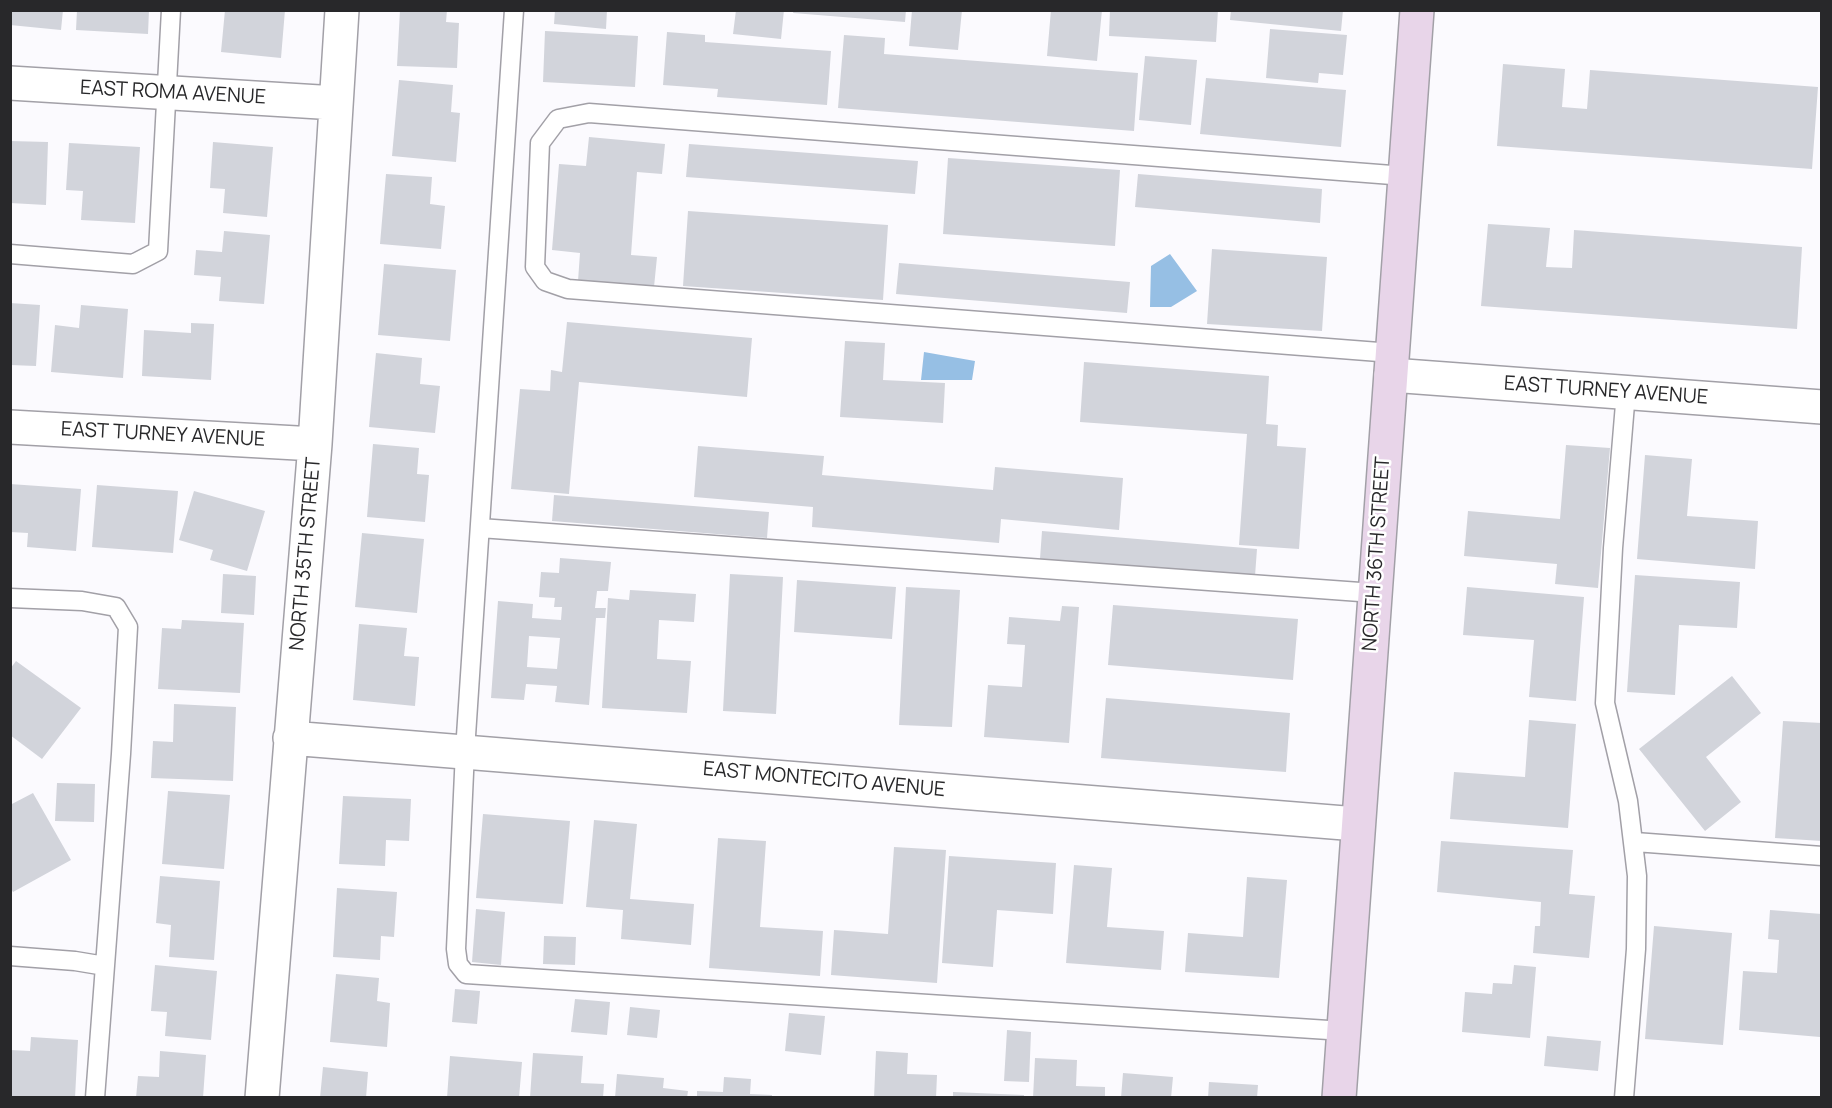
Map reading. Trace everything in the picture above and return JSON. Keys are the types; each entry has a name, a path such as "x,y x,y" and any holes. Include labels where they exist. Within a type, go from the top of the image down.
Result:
{"main road":[{"name":"NORTH 36TH STREET","path":"1344,1097 1344,1031 1357,824 1417,10"}],"street":[{"name":"NORTH 35TH STREET","path":"262,1098 315,444 342,10"},
{"name":"EAST ROMA AVENUE","path":"10,83 336,103"},
{"name":"EAST TURNEY AVENUE","path":"1392,364 1626,392 1821,407"},
{"name":"EAST TURNEY AVENUE","path":"10,426 315,444"},
{"name":"EAST MONTECITO AVENUE","path":"290,738 1357,824"}],"lane":[{"path":"10,254 133,264 158,250 171,10"},
{"path":"514,10 465,751 456,949 458,964 466,974 1344,1031"},
{"path":"1392,364 568,290 545,281 536,267 540,143 558,119 589,113 1405,176"},
{"path":"1624,1098 1636,949 1635,842 1605,703 1613,548 1626,392"},
{"path":"480,528 1374,593"},
{"path":"10,598 82,601 116,607 128,627 94,1098"},
{"path":"1635,842 1821,856"},
{"path":"10,956 75,961 105,966"}],"water":[{"path":"1170,254 1197,291 1171,307 1150,307 1151,266"},
{"path":"924,352 975,361 972,380 921,380"}],"building":[{"path":"10,10 63,10 61,30 10,25"},
{"path":"77,10 149,10 148,34 76,30"},
{"path":"225,10 285,10 281,58 221,52"},
{"path":"400,10 447,10 446,22 459,23 457,68 397,66"},
{"path":"555,10 607,10 606,29 554,24"},
{"path":"736,10 784,10 781,39 733,34"},
{"path":"794,10 906,10 905,22 793,13"},
{"path":"912,10 962,10 958,50 909,46"},
{"path":"1051,10 1102,10 1097,61 1047,56"},
{"path":"1110,10 1218,10 1216,42 1109,36"},
{"path":"1231,10 1343,10 1341,31 1230,20"},
{"path":"1270,29 1347,35 1343,75 1319,73 1318,83 1266,78"},
{"path":"545,31 638,36 635,87 543,82"},
{"path":"667,32 705,35 705,42 831,51 827,105 717,97 718,89 663,85"},
{"path":"844,35 885,38 884,54 1138,73 1134,131 838,108"},
{"path":"1145,56 1197,60 1191,125 1139,120"},
{"path":"1503,64 1565,69 1562,107 1587,109 1590,70 1818,87 1812,169 1497,146"},
{"path":"1206,78 1346,90 1341,147 1200,134"},
{"path":"399,80 453,85 451,112 460,113 456,162 392,156"},
{"path":"589,137 665,144 662,174 637,172 631,255 657,257 654,287 578,281 580,253 552,250 559,164 586,166"},
{"path":"10,141 48,142 46,205 10,203"},
{"path":"213,142 273,147 267,217 223,213 225,189 210,188"},
{"path":"69,143 140,147 135,223 81,220 83,191 66,190"},
{"path":"689,144 918,161 915,194 686,177"},
{"path":"948,158 1120,170 1115,246 943,234"},
{"path":"386,174 432,177 430,204 445,206 441,249 380,244"},
{"path":"1138,174 1322,189 1320,223 1135,207"},
{"path":"688,211 888,225 883,300 683,286"},
{"path":"1488,224 1550,228 1546,267 1572,268 1574,230 1802,247 1797,329 1481,306"},
{"path":"224,231 270,235 264,304 219,301 221,277 194,275 196,250 222,252"},
{"path":"1212,249 1327,257 1322,331 1207,324"},
{"path":"899,263 1130,282 1127,313 896,294"},
{"path":"384,264 456,270 450,341 378,335"},
{"path":"10,303 40,305 36,366 10,365"},
{"path":"81,305 128,309 123,378 51,372 55,325 79,328"},
{"path":"567,322 752,338 747,397 579,382 569,494 511,489 520,389 550,391 551,370 562,372"},
{"path":"191,323 214,324 211,380 142,376 144,330 191,333"},
{"path":"845,341 885,343 883,380 945,383 943,423 840,417"},
{"path":"376,353 422,358 420,384 440,386 435,433 369,427"},
{"path":"1084,362 1269,376 1266,424 1278,425 1277,446 1306,448 1299,549 1239,545 1247,434 1080,422"},
{"path":"373,444 419,448 417,474 429,475 425,522 367,517"},
{"path":"1566,445 1610,448 1598,588 1555,584 1557,564 1464,556 1468,511 1560,519"},
{"path":"698,446 824,456 822,475 993,490 995,467 1123,478 1119,530 1001,519 999,543 812,527 813,507 694,497"},
{"path":"1645,455 1692,459 1687,516 1758,521 1755,569 1637,559"},
{"path":"10,484 81,489 76,551 27,547 28,533 10,532"},
{"path":"97,485 178,491 173,553 92,547"},
{"path":"194,491 265,511 247,571 210,560 213,550 179,540"},
{"path":"554,495 769,512 767,538 552,521"},
{"path":"1042,531 1257,549 1255,576 1040,559"},
{"path":"362,533 424,539 417,613 355,607"},
{"path":"560,558 611,562 608,591 597,591 595,608 606,608 605,618 596,618 589,705 555,702 557,686 526,684 524,700 491,698 498,601 533,604 532,618 561,620 562,607 554,607 555,598 539,597 541,572 559,573","holes":["529,636 560,638 557,669 527,667"]},
{"path":"223,574 256,576 254,615 221,613"},
{"path":"730,574 783,577 776,714 723,711"},
{"path":"1635,575 1740,582 1737,628 1679,625 1675,695 1627,692"},
{"path":"797,580 896,587 892,639 794,632"},
{"path":"906,587 960,590 952,727 899,725"},
{"path":"1467,587 1584,597 1576,701 1529,697 1534,640 1463,635"},
{"path":"630,590 696,594 694,622 659,620 657,659 691,661 687,713 602,708 608,598 629,600"},
{"path":"1113,605 1298,619 1293,680 1108,665"},
{"path":"1062,606 1079,607 1069,743 984,737 988,685 1022,687 1025,645 1007,644 1009,617 1060,621"},
{"path":"182,620 244,623 240,693 158,689 162,628 181,629"},
{"path":"359,624 407,628 404,656 419,657 415,706 353,700"},
{"path":"16,661 81,708 42,759 10,735 10,669"},
{"path":"1732,676 1761,713 1706,757 1741,802 1705,831 1639,749"},
{"path":"1106,698 1290,713 1286,772 1101,758"},
{"path":"174,704 236,707 233,781 151,778 153,741 173,742"},
{"path":"1529,720 1576,724 1568,828 1450,819 1454,772 1525,777"},
{"path":"1783,721 1822,723 1822,841 1775,838"},
{"path":"57,783 95,784 94,822 55,821"},
{"path":"168,791 230,795 224,869 162,864"},
{"path":"33,793 71,860 13,892 10,887 10,805"},
{"path":"343,796 411,799 409,841 386,840 385,866 339,864"},
{"path":"483,814 570,821 563,904 476,898"},
{"path":"594,820 637,824 630,899 694,904 691,945 621,939 623,910 586,907"},
{"path":"718,838 766,841 760,927 823,931 820,976 709,968"},
{"path":"1441,841 1573,850 1569,894 1595,896 1589,958 1533,953 1535,926 1540,926 1541,902 1437,892"},
{"path":"894,847 946,850 937,983 831,975 834,930 888,934"},
{"path":"949,856 1056,863 1053,914 997,910 993,967 942,963"},
{"path":"1074,865 1112,868 1107,927 1164,931 1161,970 1066,963"},
{"path":"160,876 220,881 214,960 169,957 171,925 156,923"},
{"path":"1247,877 1287,880 1279,978 1185,972 1188,933 1243,937"},
{"path":"337,888 397,892 394,937 381,936 380,960 333,957"},
{"path":"476,909 505,912 501,965 472,962"},
{"path":"1770,910 1822,914 1820,1037 1739,1030 1743,971 1777,973 1779,940 1768,939"},
{"path":"1654,926 1732,933 1723,1045 1645,1039"},
{"path":"544,936 576,937 575,965 543,964"},
{"path":"155,965 217,971 211,1040 165,1036 167,1012 151,1011"},
{"path":"1514,965 1536,967 1530,1038 1462,1032 1465,992 1492,994 1493,983 1512,984"},
{"path":"336,974 379,978 377,1001 390,1003 387,1047 330,1042"},
{"path":"455,989 480,991 477,1024 452,1022"},
{"path":"575,999 610,1002 607,1035 571,1032"},
{"path":"630,1007 660,1010 657,1038 627,1035"},
{"path":"789,1013 825,1016 821,1055 785,1051"},
{"path":"1007,1030 1031,1032 1029,1082 1004,1081"},
{"path":"1547,1036 1601,1041 1598,1071 1544,1066"},
{"path":"31,1037 78,1040 75,1098 10,1098 10,1050 30,1051"},
{"path":"160,1051 206,1055 203,1098 136,1098 138,1076 159,1077"},
{"path":"876,1051 908,1053 907,1074 937,1075 936,1098 874,1098"},
{"path":"533,1053 583,1056 581,1083 604,1084 603,1098 530,1098"},
{"path":"450,1056 522,1062 519,1098 447,1098"},
{"path":"1035,1058 1077,1060 1076,1086 1105,1087 1105,1098 1033,1098"},
{"path":"323,1067 368,1072 366,1098 320,1098"},
{"path":"1123,1073 1173,1077 1171,1098 1121,1098"},
{"path":"617,1074 664,1078 663,1088 688,1091 687,1098 615,1098"},
{"path":"724,1077 751,1079 750,1094 772,1095 772,1098 697,1098 697,1091 723,1092"},
{"path":"1209,1082 1258,1085 1257,1098 1208,1098"},
{"path":"953,1092 1024,1095 1024,1098 953,1098"}]}
